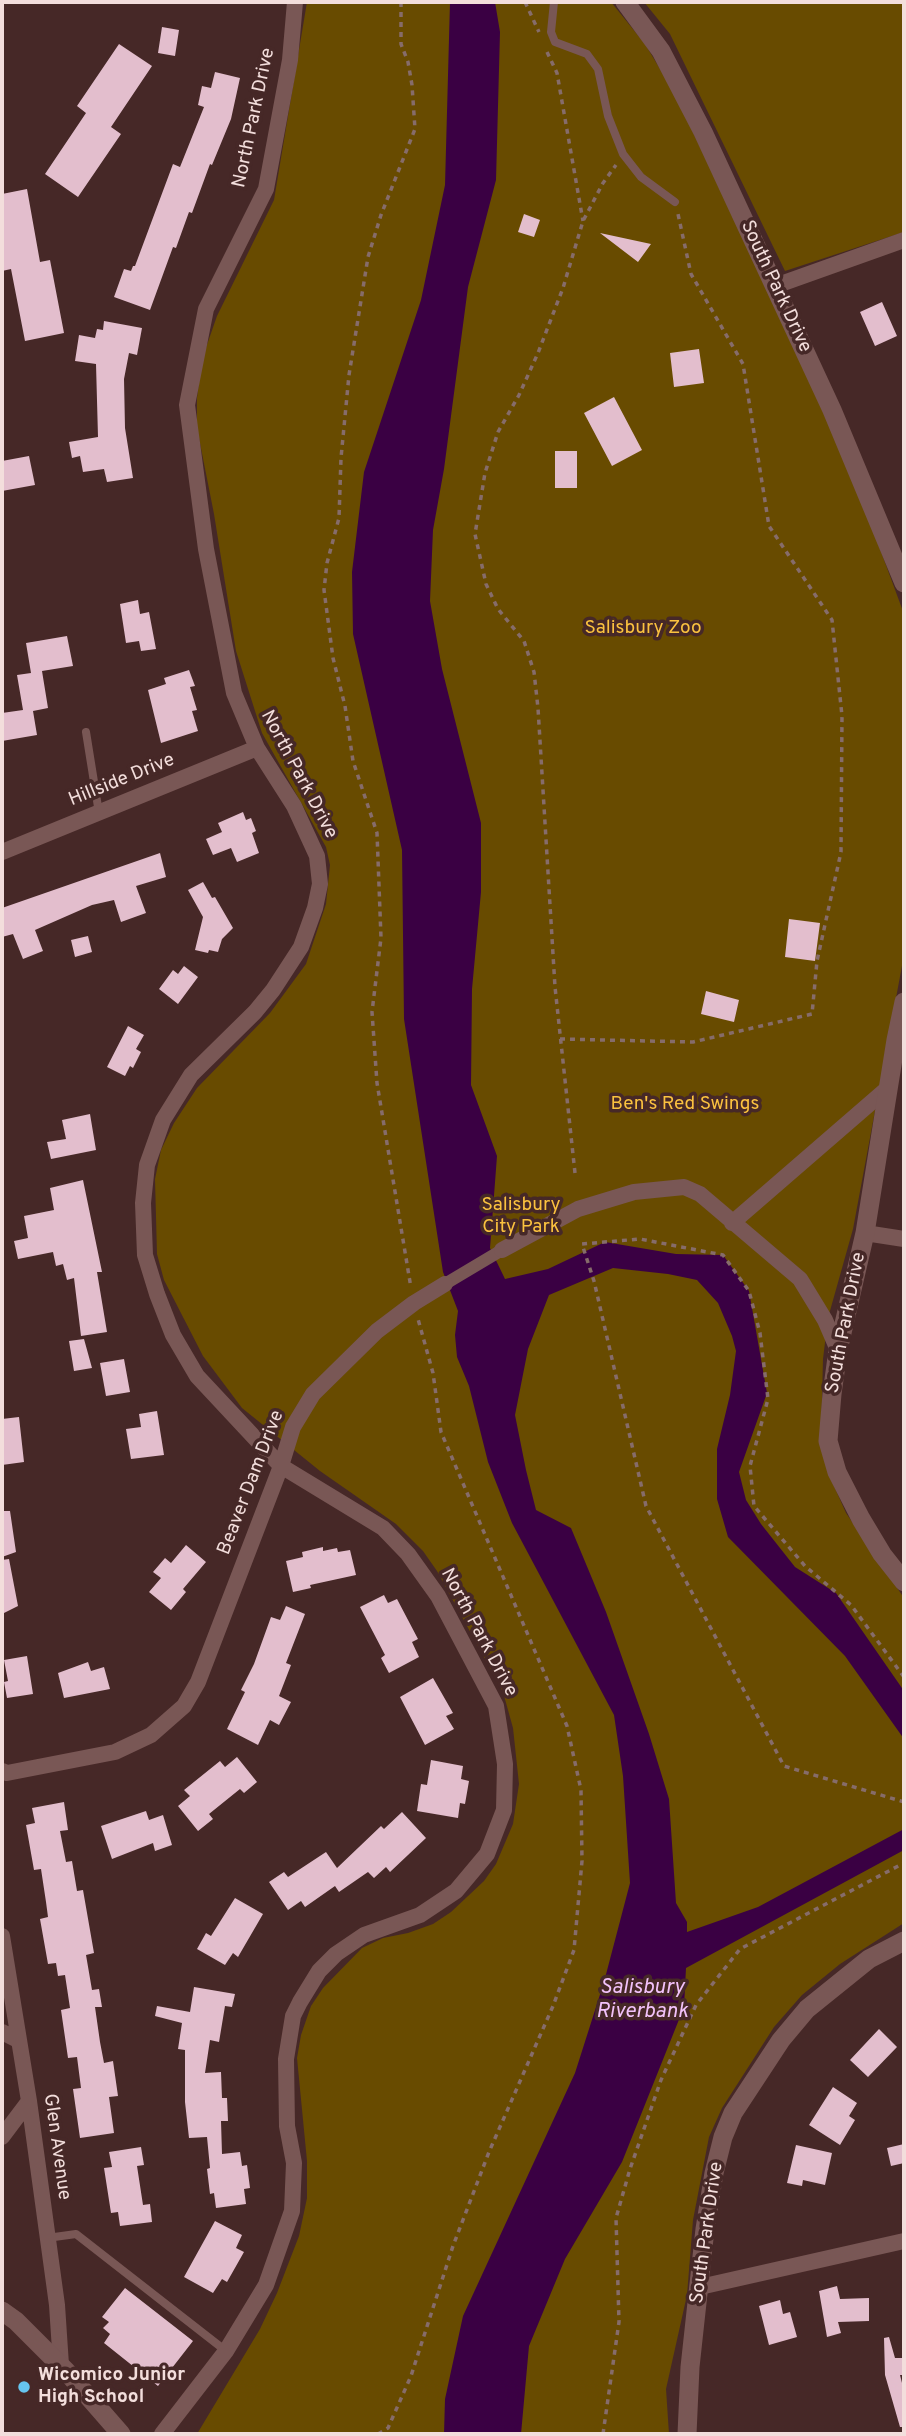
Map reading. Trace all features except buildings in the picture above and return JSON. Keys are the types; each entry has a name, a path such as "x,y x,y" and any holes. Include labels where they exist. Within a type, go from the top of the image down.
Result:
{"street":[{"name":"North Park Drive","path":"162,2434 226,2351 266,2285 292,2211 294,2164 287,2126 286,2059 293,2016 300,2002 319,1971 354,1941 420,1915 456,1891 487,1854 504,1810 505,1764 496,1706 438,1596 408,1554 383,1528 281,1466 197,1376 173,1335 145,1255 143,1203 147,1164 163,1120 191,1075 255,1012 273,990 301,947 315,908 320,884 317,856 294,806 257,748 234,693 206,549 187,405 206,309 266,189 290,60 295,2"},
{"name":"South Park Drive","path":"625,2 661,51 703,132 832,410 904,583"},
{"path":"775,286 904,240"},
{"name":"Hillside Drive","path":"2,852 257,748"},
{"name":"South Park Drive","path":"904,1002 865,1233 838,1350 828,1441 837,1472 861,1519 882,1554 904,1582"},
{"path":"732,1223 889,1087"},
{"name":"Beaver Dam Drive","path":"2,1772 115,1752 151,1735 184,1706 198,1682 281,1466 293,1427 313,1394 377,1331 414,1303 502,1250 578,1209 657,1188 684,1187 700,1195 800,1279 825,1320 838,1350"},
{"path":"865,1233 904,1239"},
{"name":"Glen Avenue","path":"2,1936 29,2101 57,2305 61,2365"},
{"name":"South Park Drive","path":"687,2434 690,2367 713,2173 733,2113 781,2040 807,2009 869,1959 904,1941"},
{"path":"2,2032 18,2040"},
{"path":"2,2137 29,2101"},
{"path":"700,2287 904,2241"},
{"path":"2,2311 61,2365 115,2431"}],"lane":[{"path":"554,2 551,32 555,42 587,54 598,69 608,117 623,154 641,177 676,202"},
{"path":"86,732 99,813"},
{"path":"47,2238 76,2234 226,2351"}],"path":[{"path":"378,2434 388,2428 411,2376 453,2246 489,2152 553,2006 574,1950 582,1861 581,1790 567,1727 441,1432 433,1373 414,1303 377,1083 372,1012 381,939 377,833 353,761 345,706 333,658 324,590 327,563 340,518 341,458 349,374 368,257 381,215 415,129 412,85 401,44 401,2"},
{"path":"525,2 541,37"},
{"path":"546,49 557,73 583,221"},
{"path":"575,1172 555,987 534,672 524,641 498,609 486,584 475,534 485,473 498,432 538,353 563,288 583,221 603,183 623,154"},
{"path":"560,1039 693,1042 811,1014 817,961 841,852 842,716 832,620 769,526 743,364 691,274 676,202"},
{"path":"904,1677 851,1605 805,1566 754,1506 750,1466 768,1399 760,1333 749,1291 723,1255 640,1239 582,1244 594,1281 646,1506 784,1766 904,1801"},
{"path":"603,2434 619,2322 617,2218 630,2169 662,2080 696,2005 740,1949 904,1863"},
{"path":"388,2428 390,2434"}],"green space":[{"name":"Salisbury City Park","path":"307,2 611,2 645,44 672,89 792,336 873,530 904,614 904,955 853,1229 828,1318 823,1359 821,1439 830,1477 846,1513 904,1598 904,1923 840,1964 802,1995 774,2027 722,2108 709,2137 693,2220 687,2295 666,2389 669,2434 197,2434 260,2329 299,2236 307,2198 307,2161 297,2058 301,2035 311,2006 323,1988 362,1948 383,1938 433,1924 451,1912 484,1881 496,1864 513,1824 519,1784 513,1728 503,1692 437,1571 423,1551 396,1524 320,1471 242,1408 203,1356 164,1280 157,1254 155,1179 161,1150 174,1123 197,1088 270,1013 306,964 326,904 330,865 326,847 262,733 236,651 197,428 197,398 202,359 217,316 274,200"},
{"path":"644,2 904,2 904,232 785,271 670,34"}],"water":[{"name":"Salisbury Riverbank","path":"450,2 495,2 500,32 496,180 468,287 444,469 433,530 430,601 442,669 481,823 481,892 472,989 471,1085 497,1156 490,1248 505,1279 548,1269 605,1242 676,1254 723,1255 749,1291 767,1393 739,1472 746,1500 795,1567 836,1593 904,1691 904,1739 845,1656 728,1537 717,1499 717,1449 730,1395 736,1351 718,1303 697,1280 613,1268 549,1295 528,1349 515,1415 526,1470 536,1510 571,1528 606,1612 649,1734 669,1799 676,1903 687,1922 687,1932 758,1907 904,1829 904,1850 686,1968 684,2007 622,2162 565,2259 529,2346 521,2434 444,2434 445,2399 463,2316 575,2073 604,1982 630,1883 623,1776 614,1715 512,1523 488,1462 469,1386 457,1357 455,1335 458,1311 443,1272 404,1019 402,850 353,634 352,572 364,472 421,300 445,185"}],"place":[{"name":"Wicomico Junior High School","path":"24,2387"}],"park label":[{"name":"Salisbury Zoo","path":"643,629"},
{"name":"Ben's Red Swings","path":"685,1105"}]}
